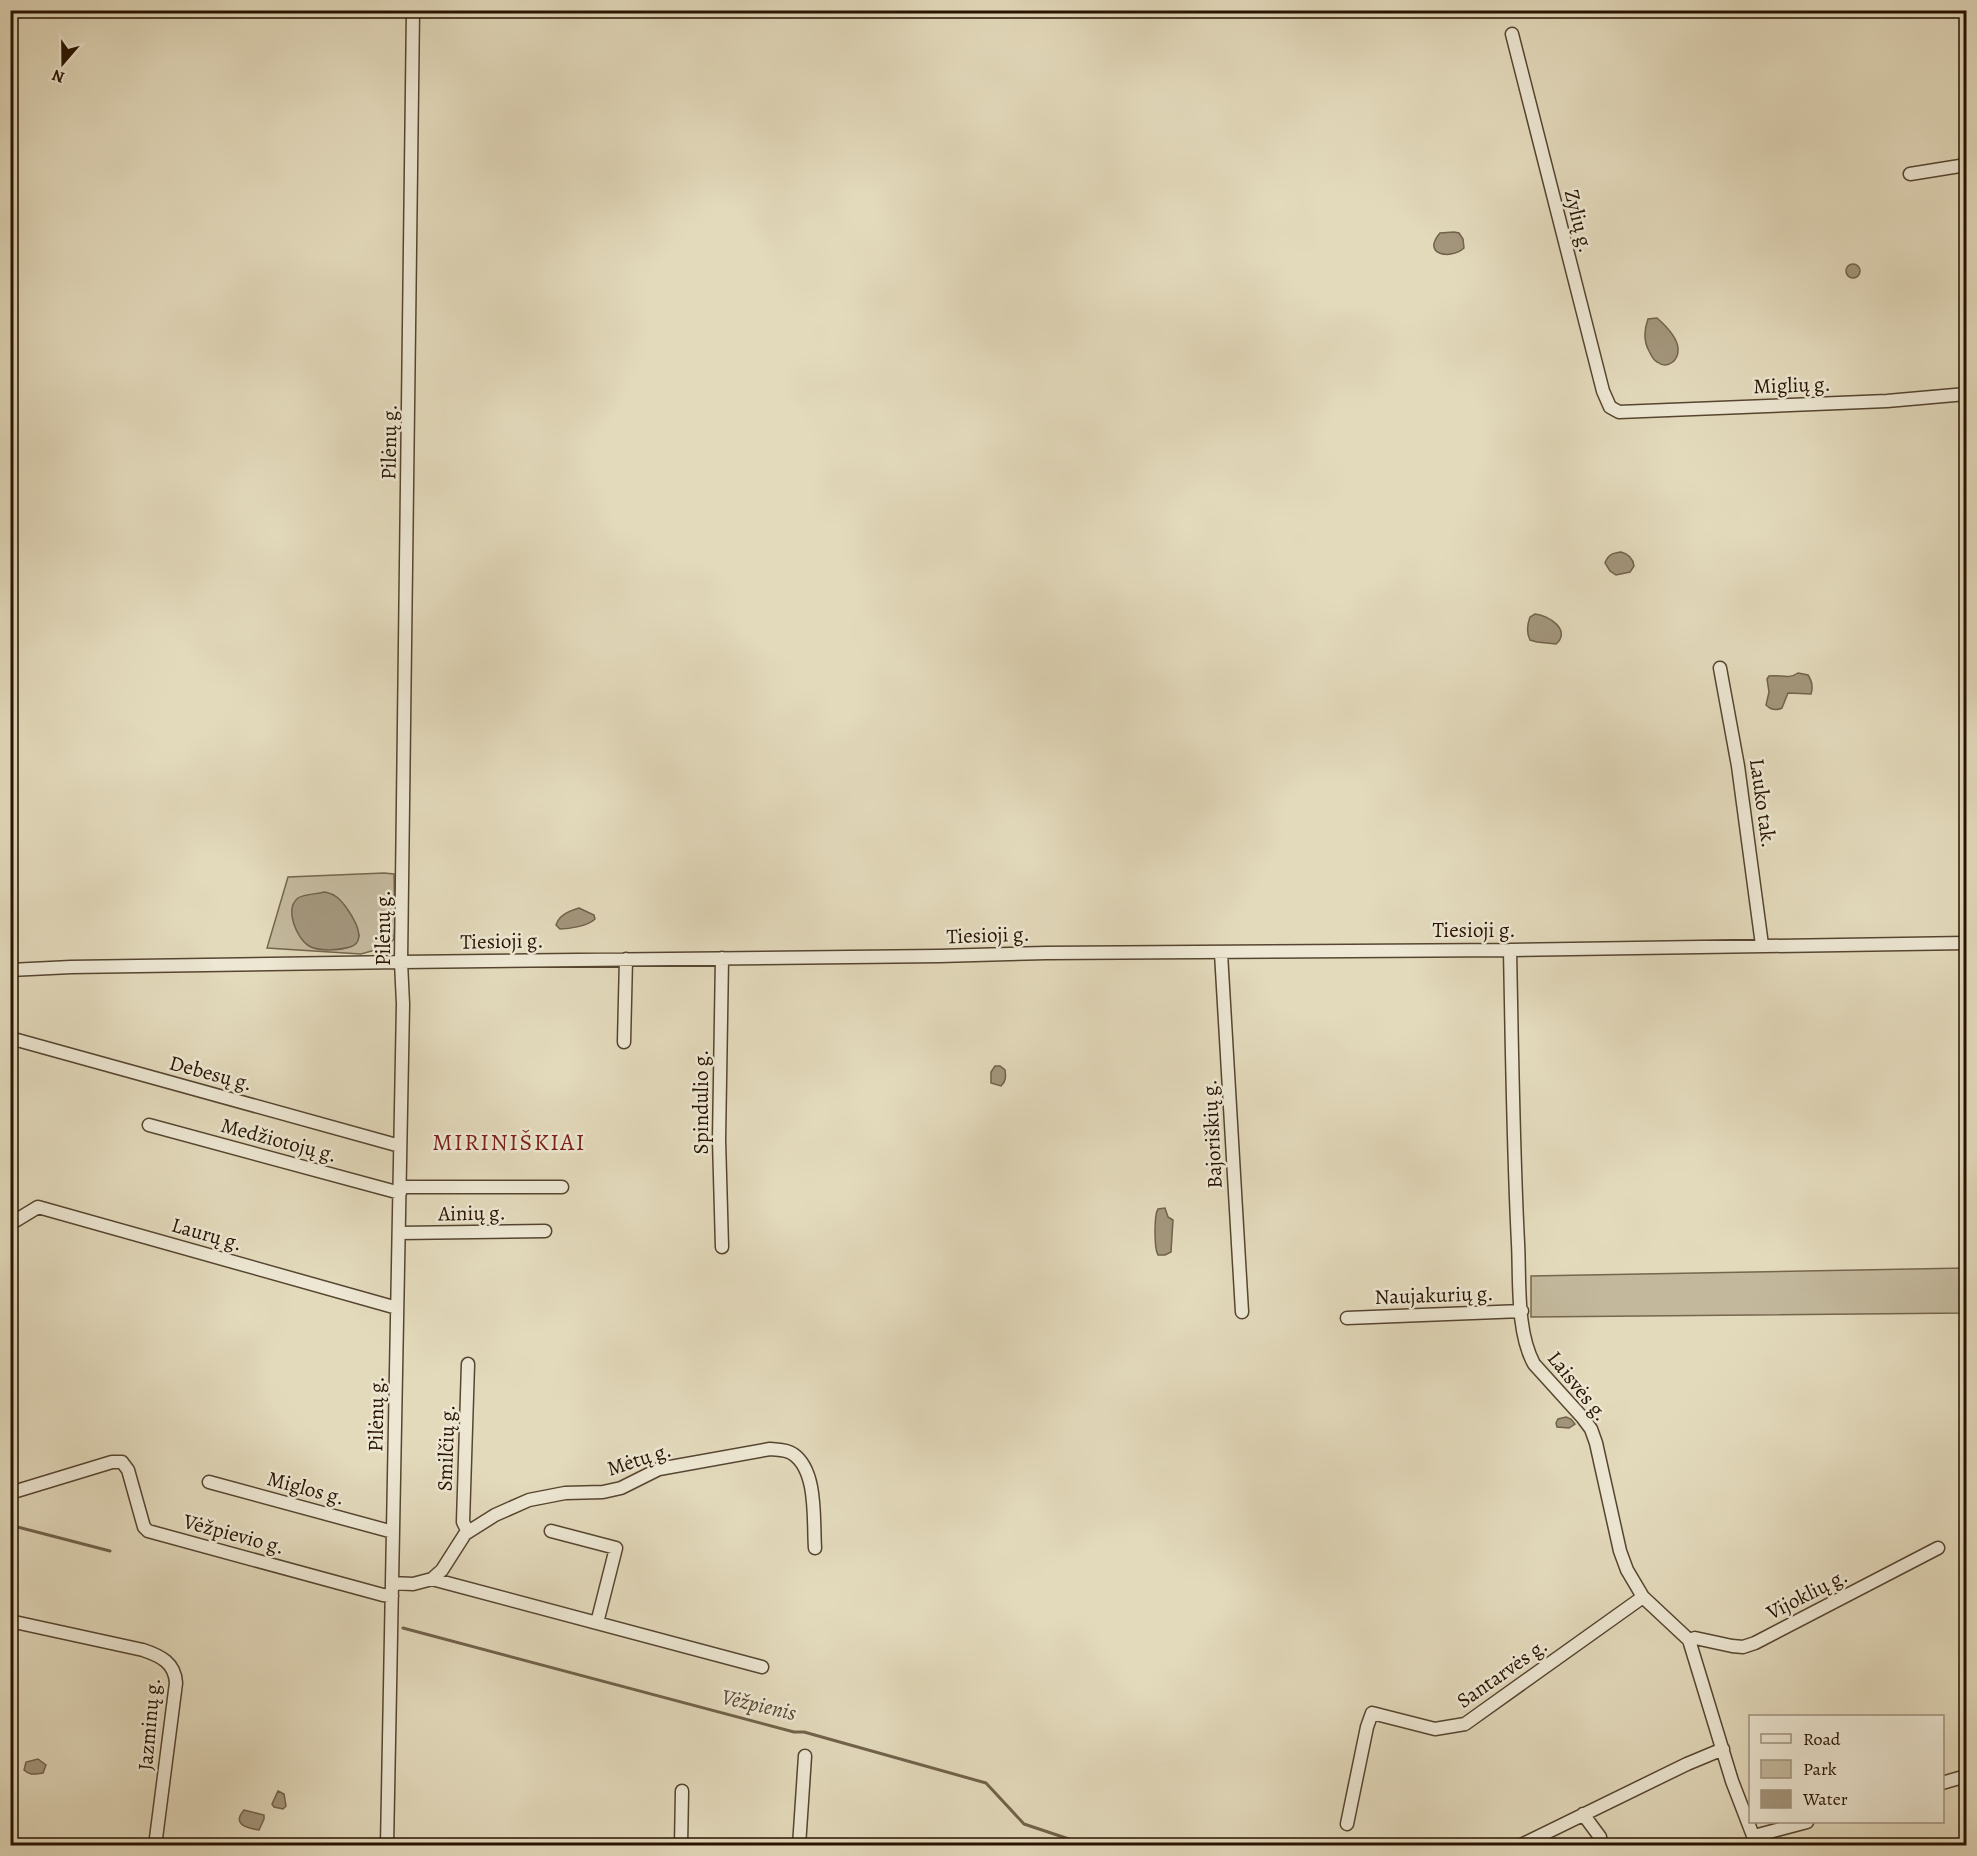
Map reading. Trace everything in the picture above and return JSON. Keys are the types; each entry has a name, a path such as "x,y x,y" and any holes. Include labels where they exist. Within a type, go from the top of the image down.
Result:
{"street":[{"name":"Pilėnų g.","path":"387,1845 403,1004 401,962 413,10"},
{"name":"Zylių g.","path":"1512,34 1603,391 1610,407 1619,412"},
{"path":"1910,174 1966,165"},
{"name":"Miglių g.","path":"1619,412 1887,401 1966,394"},
{"name":"Lauko tak.","path":"1720,668 1737,757 1762,945"},
{"name":"Tiesioji g.","path":"10,970 401,962 1046,953 1510,950 1966,942"},
{"name":"Laisvės g.","path":"1510,950 1514,1148 1522,1311 1524,1339 1528,1354 1534,1364 1591,1429 1620,1551 1644,1597 1689,1640 1732,1781 1755,1841"},
{"name":"Bajoriškių g.","path":"1221,953 1242,1312"},
{"name":"Spindulio g.","path":"722,958 719,1140 722,1247"},
{"path":"624,1042 626,959"},
{"name":"Debesų g.","path":"10,1038 400,1146"},
{"name":"Medžiotojų g.","path":"149,1125 400,1190 562,1187"},
{"name":"Laurų g.","path":"10,1224 38,1207 398,1308"},
{"name":"Ainių g.","path":"399,1233 545,1231"},
{"name":"Naujakurių g.","path":"1347,1318 1522,1311"},
{"name":"Smilčių g.","path":"468,1365 463,1522 468,1532"},
{"name":"Mėtų g.","path":"432,1579 442,1570 468,1532 495,1515 529,1500 565,1493 603,1492 621,1488 659,1469 770,1449 785,1450 794,1455 807,1471 812,1494 815,1548"},
{"name":"Vėžpievio g.","path":"10,1492 112,1462 122,1462 128,1470 144,1527 148,1531 383,1596 392,1590"},
{"name":"Miglos g.","path":"209,1482 393,1532"},
{"path":"551,1531 616,1548 597,1623"},
{"name":"Vijoklių g.","path":"1689,1640 1695,1638 1743,1647 1755,1643 1938,1548"},
{"path":"392,1590 432,1579 762,1667"},
{"name":"Santarvės g.","path":"1347,1824 1367,1727 1372,1713 1435,1729 1465,1724 1644,1597"},
{"name":"Jazminų g.","path":"10,1621 143,1650 158,1655 173,1668 176,1683 155,1845"},
{"path":"1520,1845 1723,1749"},
{"path":"799,1845 805,1756"},
{"path":"1944,1782 1966,1776"},
{"path":"681,1845 682,1791"},
{"path":"1583,1814 1600,1837 1601,1845"},
{"path":"1755,1841 1802,1823"}],"green space":[{"path":"394,874 394,939 386,947 361,954 267,948 288,877","holes":["359,935 357,941 347,948 340,949 311,947"]},
{"path":"1966,1268 1966,1313 1531,1317 1531,1276"}],"water":[{"path":"1440,233 1459,233 1463,239 1464,248 1452,254 1436,251 1435,240"},
{"path":"1850,264 1856,264 1860,271 1856,278 1850,278 1846,274 1846,268"},
{"path":"1657,318 1670,332 1678,348 1675,360 1665,365 1654,360 1645,339 1648,319"},
{"path":"1621,552 1630,557 1634,566 1630,572 1616,575 1605,563 1611,555"},
{"path":"1535,614 1552,620 1560,629 1560,639 1556,644 1530,640 1527,631 1528,623 1530,617"},
{"path":"1798,673 1808,675 1812,684 1811,694 1788,693 1782,708 1778,710 1766,705 1769,676 1791,676"},
{"path":"325,892 338,898 352,915 359,938 356,944 340,949 318,949 309,946 300,937 292,916 294,903 298,898"},
{"path":"579,908 594,915 595,919 588,924 573,928 560,929 556,925 562,916"},
{"path":"995,1066 1000,1066 1005,1070 1005,1079 1001,1086 991,1083 991,1072"},
{"path":"1165,1208 1168,1217 1173,1220 1171,1252 1158,1255 1155,1239 1156,1218 1158,1209"},
{"path":"1566,1417 1575,1424 1569,1428 1557,1427 1558,1419"},
{"path":"38,1759 46,1765 43,1773 31,1774 24,1770 26,1762"},
{"path":"278,1791 284,1794 286,1806 283,1809 274,1807 272,1804"},
{"path":"244,1810 264,1815 259,1830 242,1825 239,1819"}],"waterway":[{"name":"Vėžpienis","path":"10,1525 110,1551"},
{"name":"Vėžpienis","path":"403,1628 794,1732 804,1732 986,1783 1024,1824 1090,1846"}],"district":[{"name":"MIRINIŠKIAI","path":"509,1142"}]}
